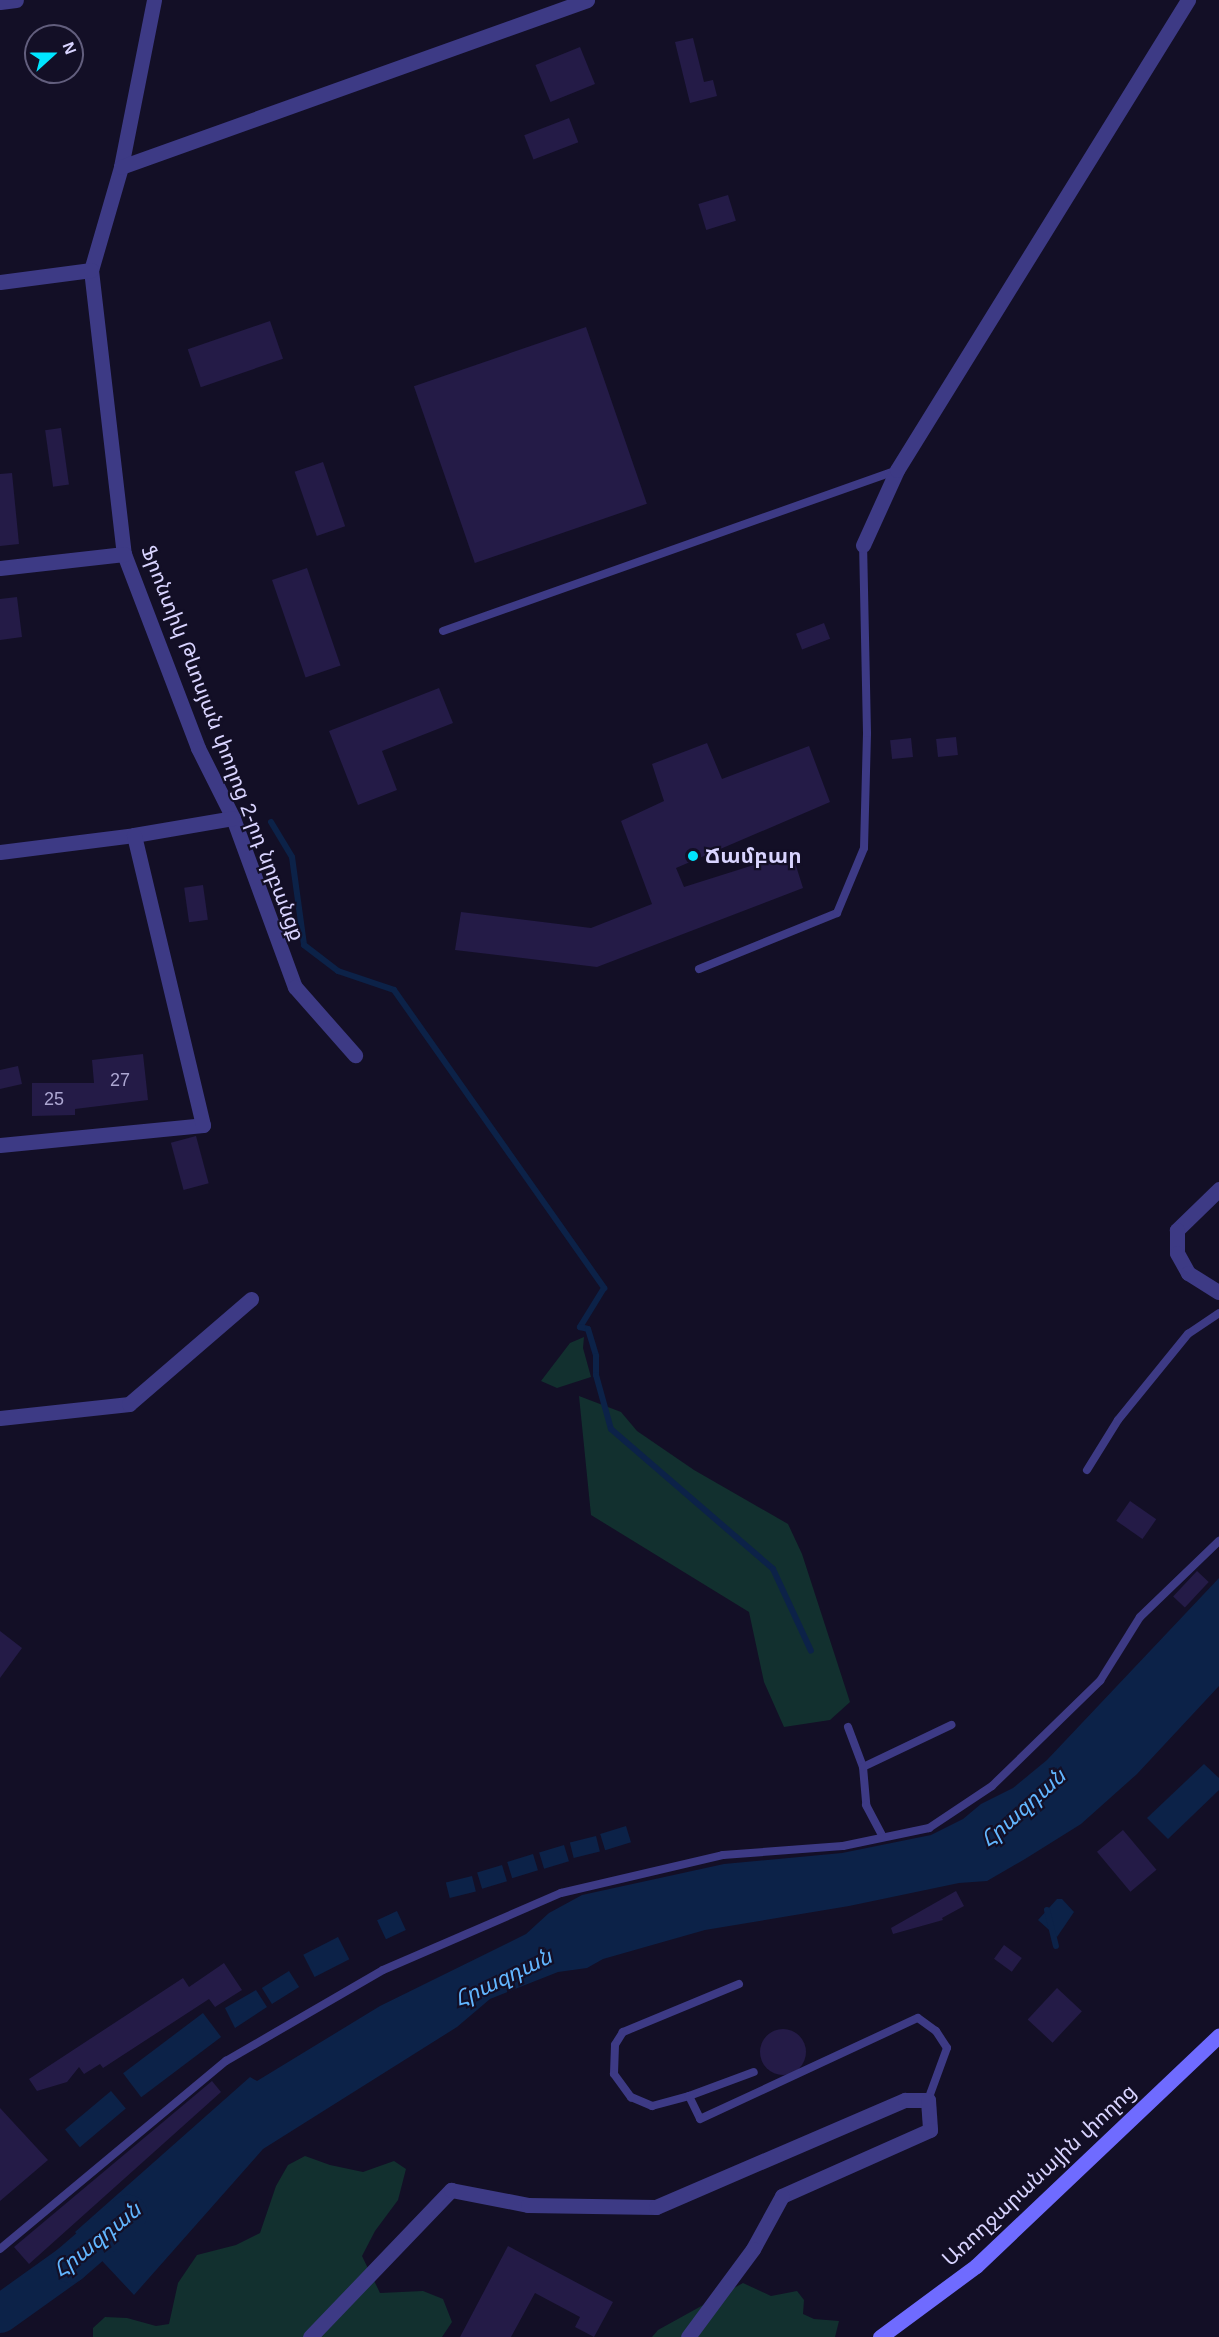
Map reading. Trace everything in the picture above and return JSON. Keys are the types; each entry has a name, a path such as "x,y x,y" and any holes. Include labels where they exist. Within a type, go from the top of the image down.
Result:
{"main road":[{"name":"Առողջարանային փողոց","path":"880,2337 976,2266 1219,2035"}],"street":[{"path":"0,2 16,0"},
{"name":"Ֆրոնտիկ Թևոսյան փողոց 2-րդ նրբանցք","path":"154,0 121,167 91,270 124,554 198,748 233,818 295,987 355,1055"},
{"path":"121,167 586,0"},
{"path":"863,544 897,470 1188,0"},
{"path":"0,282 91,270"},
{"path":"0,568 124,554"},
{"path":"0,852 134,835 233,818"},
{"path":"0,1145 203,1125 134,835"},
{"path":"1219,1189 1177,1230 1177,1253 1188,1273 1219,1292"},
{"path":"0,1418 129,1404 251,1299"},
{"path":"310,2337 451,2190 528,2205 656,2207 905,2100 928,2100 930,2130 782,2196 753,2249 688,2337"}],"lane":[{"path":"443,631 897,470"},
{"path":"699,969 837,913 864,848 867,733 863,544"},
{"path":"1087,1470 1118,1420 1188,1334 1219,1313"},
{"path":"0,2249 226,2061 382,1970 561,1893 723,1855 843,1846 929,1828 992,1786 1100,1681 1140,1617 1219,1541"},
{"path":"863,1767 951,1725"},
{"path":"848,1727 863,1767 866,1804 883,1837"},
{"path":"739,1984 623,2032 615,2045 614,2074 631,2097 652,2106 689,2096 754,2072"},
{"path":"689,2096 700,2119 918,2018 936,2031 946,2049 928,2100"}],"green space":[{"path":"584,1337 583,1348 591,1377 557,1388 541,1381 570,1343"},
{"path":"579,1396 621,1412 637,1431 694,1470 788,1524 802,1554 850,1702 830,1720 784,1727 764,1682 749,1612 591,1515"},
{"path":"305,2156 330,2165 363,2172 394,2161 406,2169 398,2200 375,2231 362,2256 380,2293 423,2291 443,2299 452,2322 442,2337 93,2337 93,2328 105,2317 127,2318 156,2326 169,2324 178,2283 197,2255 236,2245 260,2233 276,2186 288,2165"},
{"path":"743,2283 771,2296 797,2291 804,2300 803,2314 814,2319 839,2321 835,2337 652,2337 658,2330"}],"water":[{"path":"1219,1578 1219,1686 1137,1774 1081,1824 987,1881 959,1883 849,1906 705,1930 603,1959 587,1968 558,1972 490,1999 457,2027 263,2149 134,2295 75,2232 250,2077 257,2081 380,2006 526,1934 549,1913 582,1895 724,1864 842,1853 931,1835 963,1819 981,1804 1013,1788 1047,1760"},
{"path":"1204,1764 1219,1778 1219,1790 1168,1839 1147,1818"},
{"path":"626,1826 631,1842 605,1850 600,1834"},
{"path":"596,1836 600,1852 574,1858 570,1843"},
{"path":"564,1845 569,1861 544,1869 539,1853"},
{"path":"533,1854 538,1870 512,1878 507,1862"},
{"path":"502,1865 507,1881 482,1889 477,1873"},
{"path":"472,1876 476,1892 450,1898 446,1883"},
{"path":"1057,1899 1062,1899 1074,1912 1057,1937 1038,1920"},
{"path":"397,1911 406,1930 386,1939 377,1920"},
{"path":"338,1937 349,1959 315,1977 303,1955"},
{"path":"289,1971 299,1987 272,2004 262,1988"},
{"path":"256,1990 267,2007 235,2028 225,2008"},
{"path":"203,2013 221,2037 141,2097 123,2073"},
{"path":"111,2091 126,2109 80,2147 65,2130"}],"building":[{"path":"693,38 704,82 713,80 717,96 690,103 675,42"},
{"path":"580,47 595,84 550,102 535,65"},
{"path":"569,118 578,142 534,159 524,135"},
{"path":"728,195 736,221 706,230 698,204"},
{"path":"270,321 283,359 201,387 188,349"},
{"path":"586,327 647,504 475,563 414,386"},
{"path":"61,428 69,484 53,487 45,430"},
{"path":"323,462 345,526 317,536 295,472"},
{"path":"12,473 19,544 0,546 0,474"},
{"path":"307,568 341,665 306,677 272,580"},
{"path":"17,597 22,637 0,640 0,599"},
{"path":"824,623 830,639 802,650 796,634"},
{"path":"439,688 453,723 382,751 397,790 358,805 329,731"},
{"path":"956,737 958,755 938,757 936,739"},
{"path":"911,738 913,757 892,759 890,740"},
{"name":"Ճամբար","path":"707,743 722,779 809,746 830,802 676,868 684,887 792,853 803,888 597,967 455,950 461,912 591,928 652,904 621,821 664,801 652,764"},
{"path":"203,885 208,920 189,922 184,888"},
{"path":"143,1054 148,1100 75,1109 75,1115 32,1116 32,1083 94,1083 92,1060"},
{"path":"18,1066 22,1084 0,1089 0,1070"},
{"path":"196,1136 209,1183 184,1190 171,1143"},
{"path":"1130,1501 1156,1519 1142,1539 1116,1521"},
{"path":"1197,1571 1209,1582 1185,1608 1173,1597"},
{"path":"0,1631 22,1648 0,1678"},
{"path":"1123,1830 1156,1870 1130,1892 1097,1852"},
{"path":"956,1891 964,1906 942,1918 943,1920 893,1934 891,1928"},
{"path":"1004,1945 1022,1958 1012,1972 994,1959"},
{"path":"224,1963 242,1990 215,2007 209,1999 103,2068 100,2064 84,2074 79,2067 67,2082 37,2091 29,2079 183,1978 189,1987"},
{"path":"1057,1988 1082,2011 1053,2043 1028,2019"},
{"path":"783,2029 799,2036 806,2052 799,2068 783,2075 767,2068 760,2052 767,2036"},
{"path":"212,2081 221,2092 29,2264 14,2247"},
{"path":"0,2108 48,2160 0,2201"},
{"path":"508,2246 613,2302 594,2337 575,2327 580,2317 535,2293 511,2337 460,2337"}],"waterway":[{"path":"271,822 292,857 304,945 338,971 394,990 604,1288 580,1327 588,1329 596,1356 596,1375 611,1429 773,1569 811,1651"},
{"path":"1047,1910 1056,1946"},
{"name":"Հրազդան","path":"0,2314 70,2264 128,2214"}],"place":[{"name":"Ճամբար","path":"693,856"}]}
